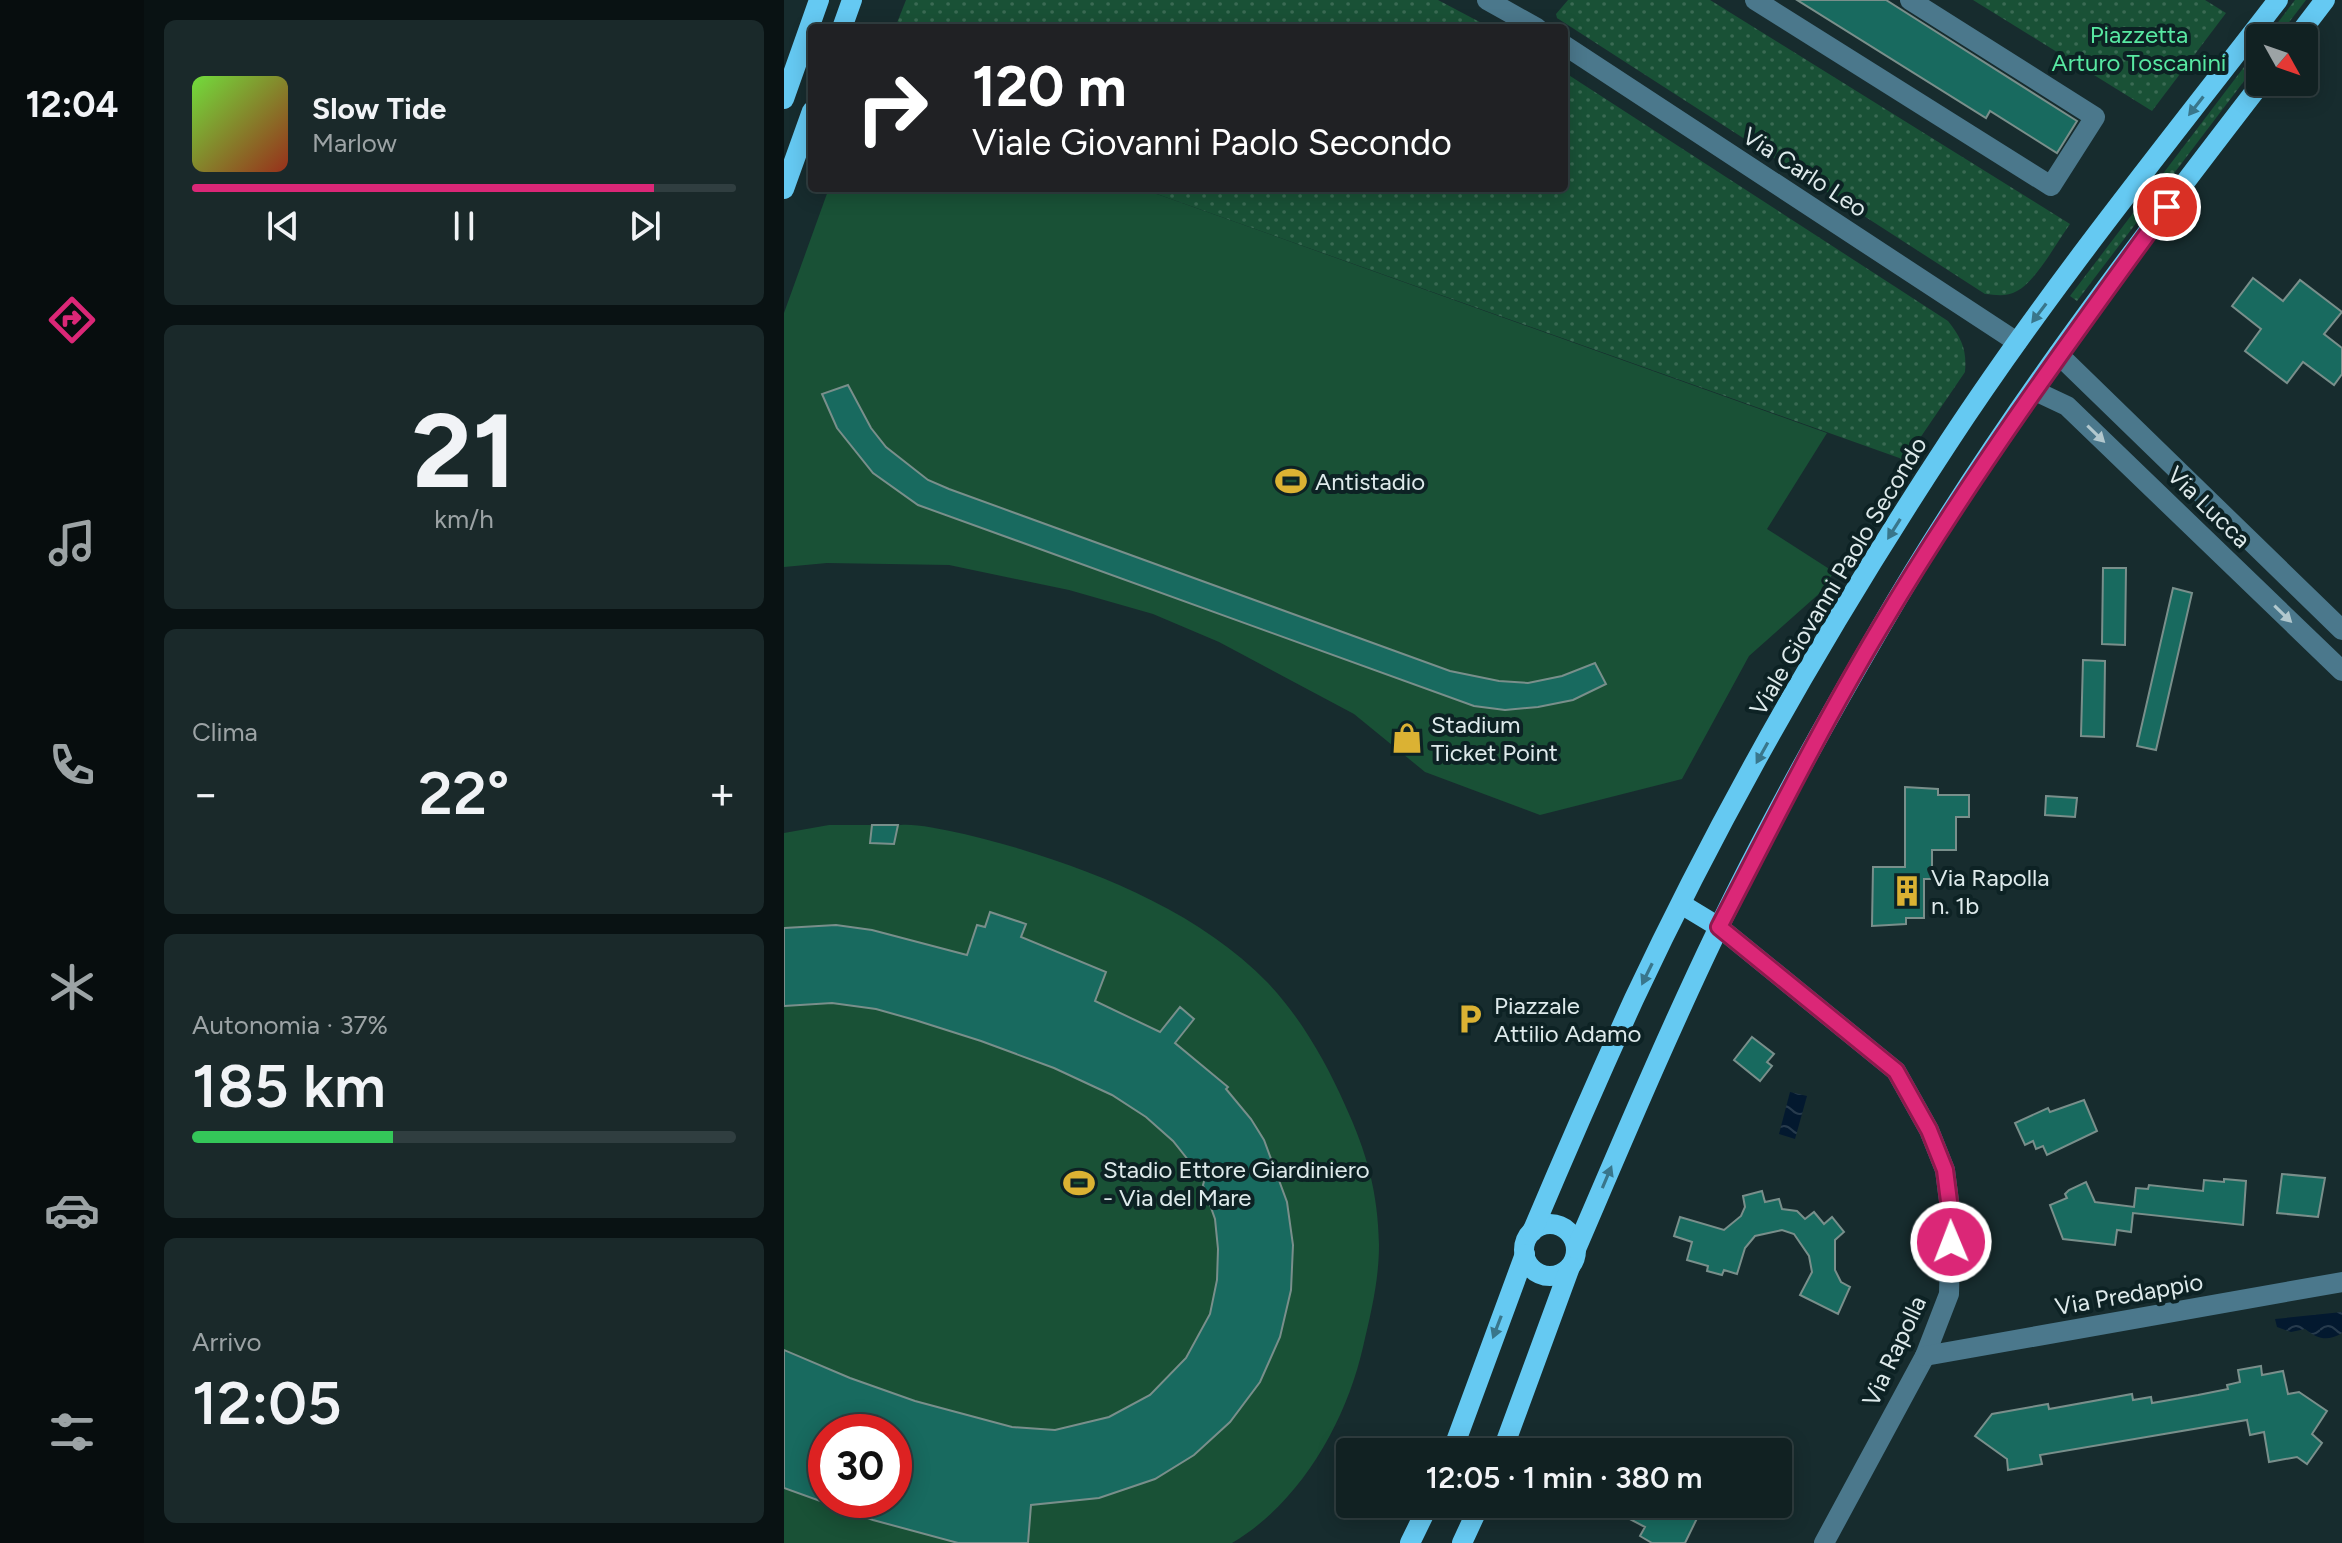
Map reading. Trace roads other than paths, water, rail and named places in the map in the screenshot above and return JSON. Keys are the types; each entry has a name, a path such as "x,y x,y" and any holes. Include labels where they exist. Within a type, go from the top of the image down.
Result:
{"main road":[{"path":"811,24 819,0"},
{"path":"843,24 852,0"},
{"name":"Viale Giovanni Paolo Secondo","path":"1457,1438 1525,1254 1527,1238 1629,1010 1681,904 1773,732 1858,585 2017,342 2278,0"},
{"path":"2307,24 2325,0"},
{"path":"784,99 808,31"},
{"path":"1507,1438 1573,1258 1661,1052 1719,927 1880,628 1991,451 2058,354 2252,96"},
{"path":"784,189 808,122"},
{"path":"1681,904 1719,927"},
{"path":"1525,1254 1532,1269 1547,1276 1563,1272 1573,1258 1570,1233 1563,1228 1547,1224 1532,1232"},
{"path":"1410,1543 1422,1518"},
{"path":"1462,1543 1474,1518"}],"street":[{"path":"1488,0 1520,6 1534,24"},
{"path":"1755,0 2051,186 2095,117 1910,0"},
{"name":"Via Carlo Leo","path":"1568,48 2017,342"},
{"name":"Via Lucca","path":"2058,354 2342,630"},
{"name":"Via Lucca","path":"2033,390 2067,406 2342,671"},
{"name":"Via Rapolla","path":"1719,927 1896,1071 1929,1130 1945,1170 1951,1217 1949,1294 1925,1356 1824,1543"},
{"name":"Via Predappio","path":"1925,1356 2342,1282"}],"water":[{"path":"1790,1092 1807,1096 1795,1139 1779,1134"},
{"path":"2342,1312 2342,1333 2327,1338 2318,1337 2305,1329 2291,1332 2277,1327 2275,1319"}],"place":[{"name":"Antistadio","path":"1291,481"},
{"name":"Stadium Ticket Point","path":"1407,738"},
{"name":"Via Rapolla n. 1b","path":"1907,891"},
{"name":"Piazzale Attilio Adamo","path":"1470,1019"},
{"name":"Stadio Ettore Giardiniero - Via del Mare","path":"1079,1183"}],"park label":[{"name":"Piazzetta Arturo Toscanini","path":"2139,48"}]}
